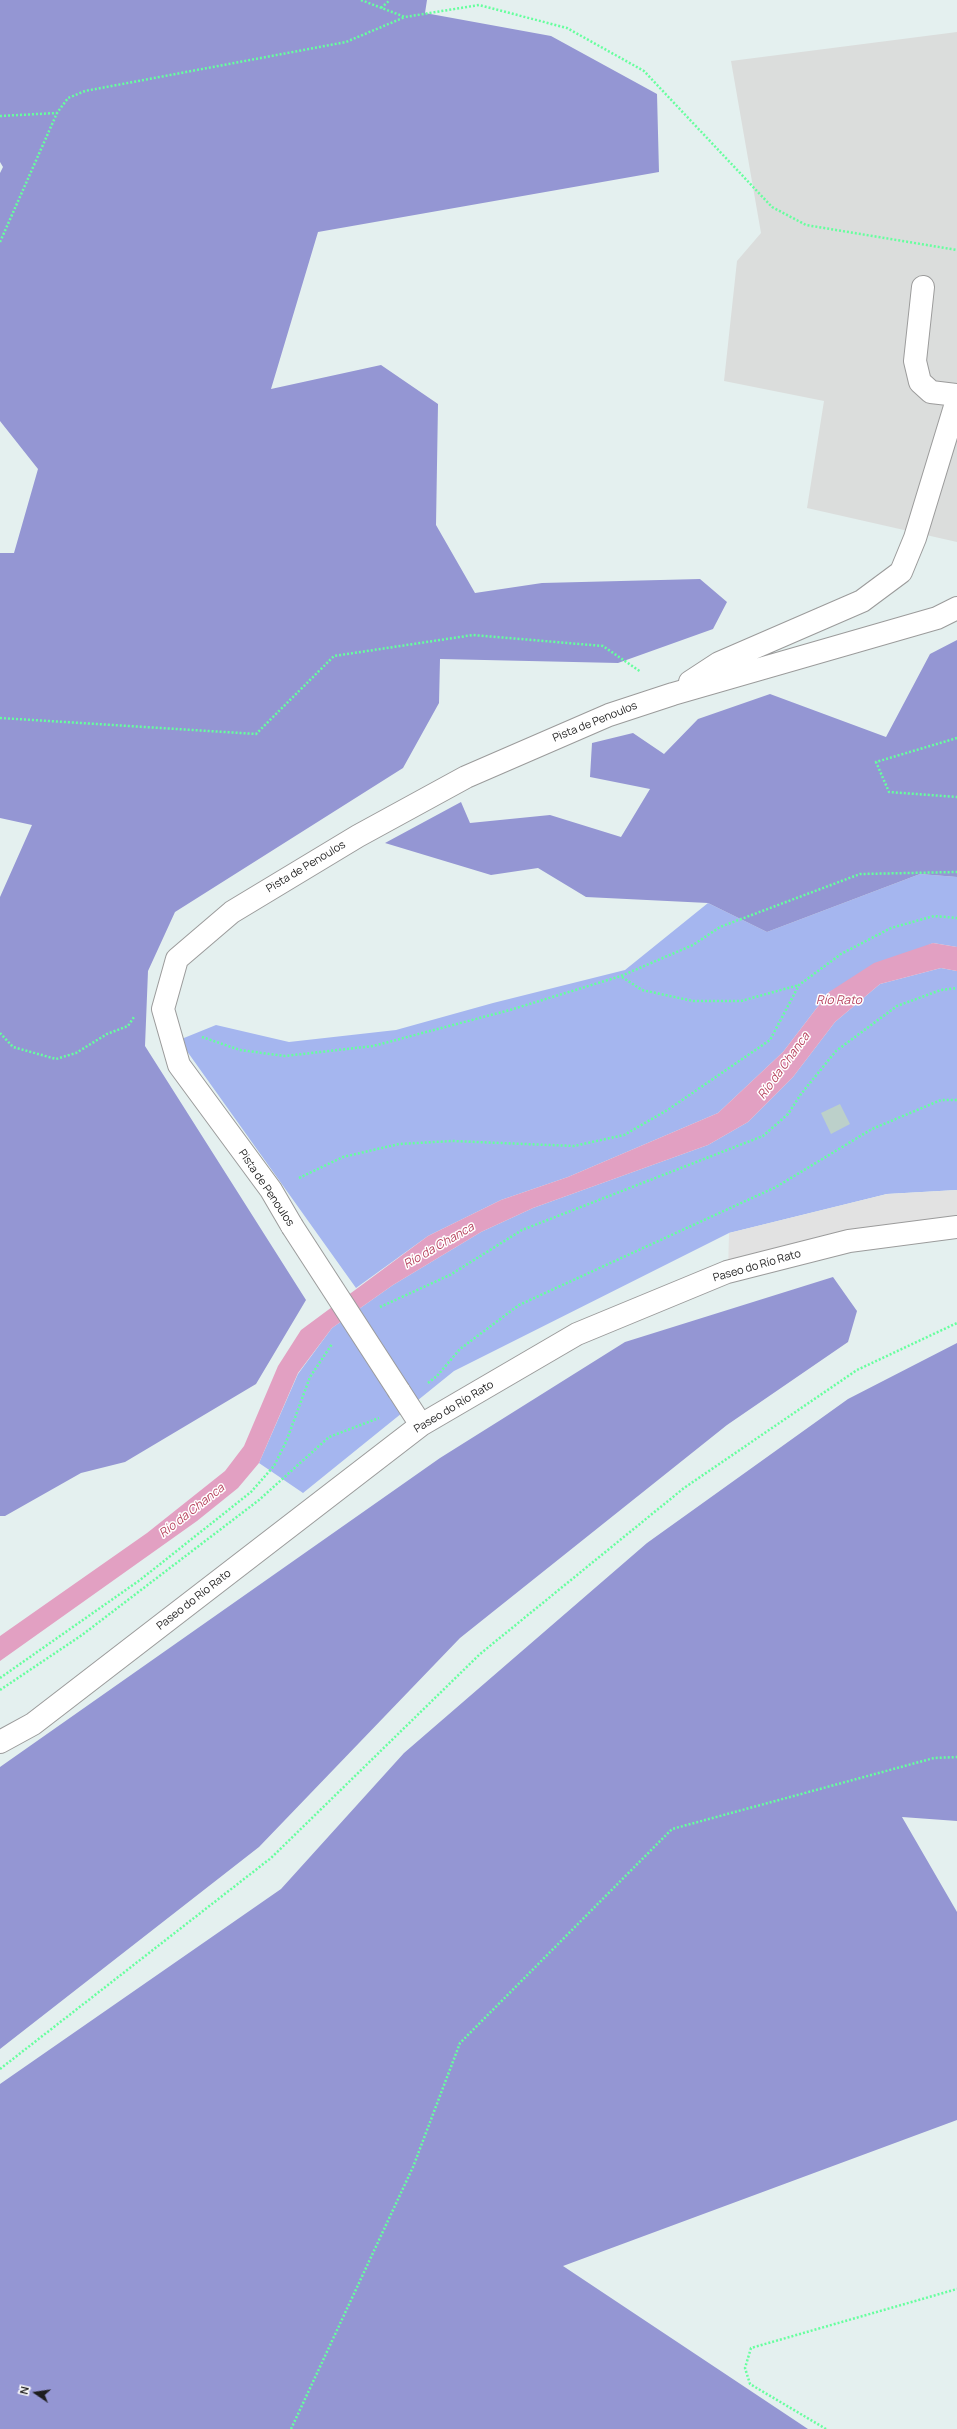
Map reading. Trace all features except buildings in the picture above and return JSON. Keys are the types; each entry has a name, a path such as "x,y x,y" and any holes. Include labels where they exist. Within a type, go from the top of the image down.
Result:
{"street":[{"path":"923,287 915,361 920,382 931,392 957,396"},
{"path":"673,694 719,663 862,601 901,572 907,562 915,538 957,400"},
{"name":"Pista de Penoulos","path":"421,1426 292,1226 271,1190 179,1065 163,1009 177,959 232,912 358,836 466,777 609,715 673,694 937,618 957,608"},
{"name":"Paseo do Río Rato","path":"0,1742 33,1724 421,1426 577,1334 728,1272 849,1241 957,1227"}],"path":[{"path":"361,0 405,17"},
{"path":"382,8 390,0"},
{"path":"0,242 56,113 68,98 85,91 346,42 405,17 479,5 567,28 644,71 772,207 806,225 957,250"},
{"path":"0,116 56,113"},
{"path":"0,718 256,734 334,656 473,634 603,646 673,694"},
{"path":"957,738 876,762 889,792 957,797"},
{"path":"0,1033 13,1047 56,1059 76,1053 107,1034 128,1026 141,1007 163,1009 198,1035 240,1050 285,1056 372,1046 510,1010 621,976 693,945 720,927 860,874 957,872"},
{"path":"621,976 642,990 693,1001 741,1001 799,985 841,954 891,928 934,916 957,918"},
{"path":"271,1190 343,1157 399,1144 452,1141 574,1146 624,1135 668,1109 770,1040 799,985"},
{"path":"378,1308 450,1275 522,1230 763,1136 788,1114 801,1094 836,1051 897,1006 942,990 957,988"},
{"path":"0,2069 271,1858 480,1654 684,1488 857,1370 957,1323"},
{"path":"0,1678 140,1580 251,1492 274,1466 286,1442 310,1377 337,1338"},
{"path":"291,2429 414,2166 460,2043 644,1857 672,1829 934,1758 957,1757"},
{"path":"826,2429 750,2384 745,2368 751,2348 957,2289"}],"shaded area":[{"path":"0,0 427,0 425,13 551,36 657,94 659,172 318,232 271,389 381,365 438,404 436,525 475,593 542,583 700,579 727,602 713,629 618,663 440,659 439,703 403,768 175,912 148,971 145,1046 306,1300 256,1384 125,1462 81,1473 5,1516 0,1516 0,897 32,825 0,818 0,553 14,553 38,469 0,421 0,173 3,167 0,162"},
{"path":"957,32 957,542 807,508 824,401 724,381 737,261 761,233 731,61"},
{"path":"957,640 957,877 920,874 767,932 708,903 586,897 538,868 491,875 385,843 461,802 470,823 550,815 621,837 650,789 590,777 592,743 633,733 664,754 698,719 770,694 886,737 930,654"},
{"path":"920,874 957,877 957,947 933,943 829,992 783,1052 718,1113 568,1177 501,1200 428,1236 356,1288 179,1040 216,1025 289,1042 396,1030 493,1003 625,970 708,903 767,932"},
{"path":"941,968 957,971 957,1190 887,1194 729,1233 454,1371 303,1493 259,1463 298,1374 332,1328 393,1285 481,1232 533,1208 708,1145 748,1122 793,1077 835,1022 880,984"},
{"path":"957,1190 957,1227 728,1272 729,1233 887,1194"},
{"path":"833,1277 857,1311 848,1342 727,1425 460,1638 259,1847 0,2049 0,1767 440,1458 625,1342"},
{"path":"957,1343 957,1821 902,1817 957,1912 957,2120 563,2266 808,2429 0,2429 0,2084 281,1889 404,1753 647,1543 848,1399"}],"water":[{"name":"Río Rato","path":"933,943 957,947 957,971 941,968 880,984 835,1022 793,1077 748,1122 708,1145 533,1208 481,1232 393,1285 332,1328 298,1373 259,1463 238,1488 197,1521 0,1661 0,1636 147,1533 225,1471 244,1446 278,1366 301,1330 428,1236 501,1200 568,1177 718,1113 783,1052 829,992 874,963"}],"water label":[{"name":"Río da Chanca","path":"784,1066"},
{"name":"Río da Chanca","path":"439,1246"},
{"name":"Río da Chanca","path":"192,1511"}]}
